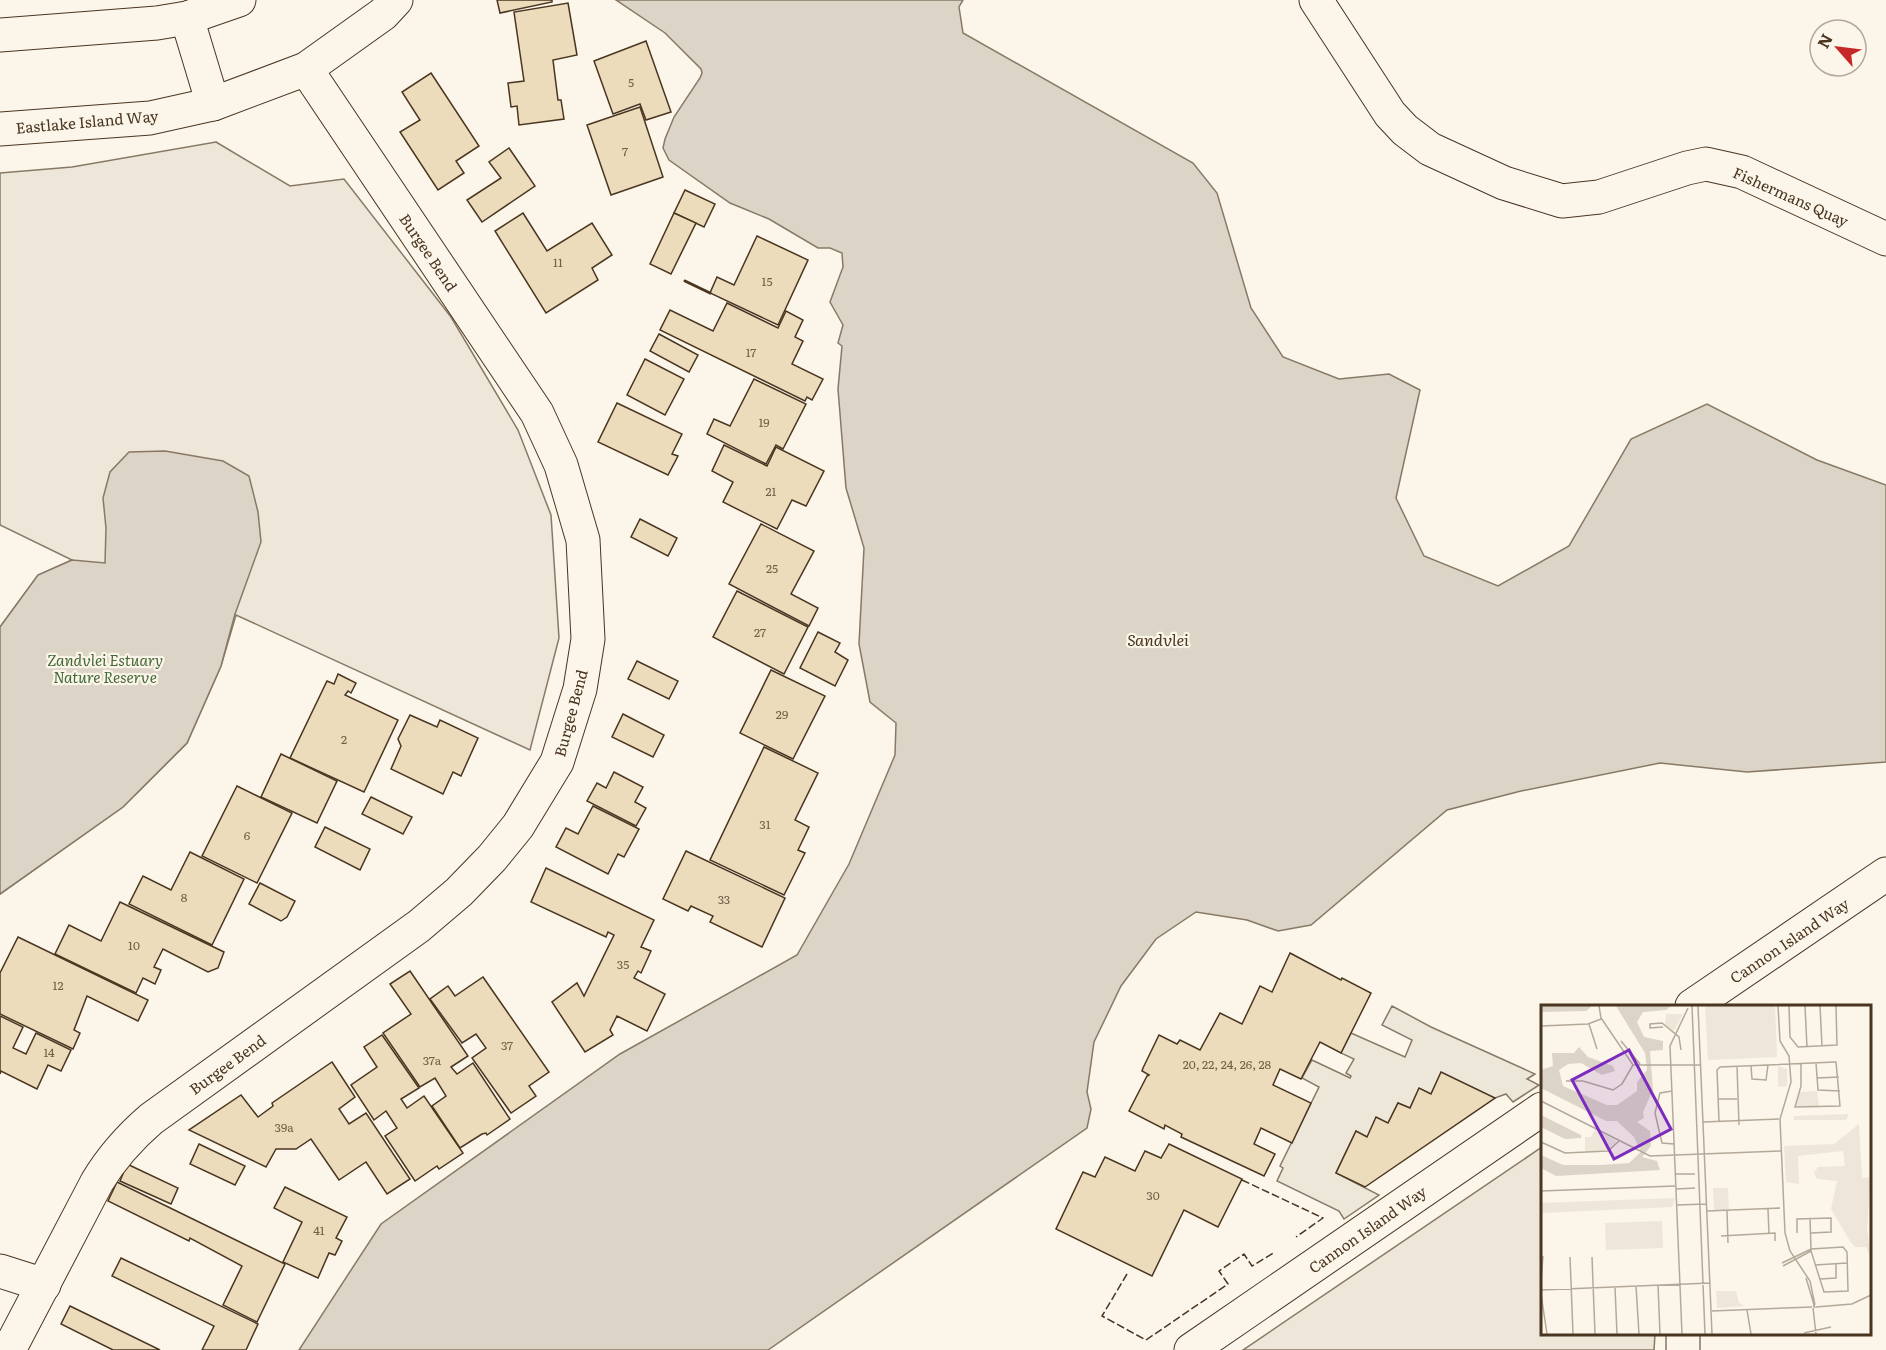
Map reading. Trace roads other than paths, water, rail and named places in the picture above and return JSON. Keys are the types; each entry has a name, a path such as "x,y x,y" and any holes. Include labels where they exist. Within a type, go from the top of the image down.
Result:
{"street":[{"path":"0,35 157,23 187,18 239,0"},
{"name":"Eastlake Island Way","path":"0,129 150,118 213,104 306,69 383,14 396,0"},
{"name":"Fishermans Quay","path":"1316,0 1390,114 1405,130 1430,149 1504,183 1562,201 1581,200 1687,168 1706,164 1720,166 1742,172 1886,240"},
{"path":"187,18 213,104"},
{"name":"Burgee Bend","path":"9,1350 97,1182 111,1159 128,1139 151,1119 419,926 459,892 492,858 518,826 557,762 580,689 588,639 583,540 561,465 537,413 306,69"},
{"name":"Cannon Island Way","path":"1693,1005 1886,874"},
{"name":"Cannon Island Way","path":"1191,1350 1541,1110"},
{"path":"0,1271 44,1285"}],"water":[{"name":"Sandvlei","path":"616,0 963,0 959,7 963,33 1193,163 1217,193 1251,308 1283,357 1339,379 1389,374 1420,390 1396,498 1424,556 1498,586 1569,546 1631,439 1707,404 1817,460 1886,485 1886,762 1747,772 1660,763 1521,791 1447,810 1311,925 1278,931 1247,920 1196,912 1156,939 1121,986 1094,1042 1087,1092 1091,1109 1087,1128 768,1350 299,1350 381,1224 620,1054 797,955 849,864 895,755 896,723 870,702 859,644 864,548 846,488 838,389 842,346 838,343 843,325 830,302 843,267 842,253 830,248 818,248 769,219 730,203 669,160 663,148 665,139 674,117 700,78 701,69 665,33"},
{"name":"Zandvlei Estuary Nature Reserve","path":"165,451 223,461 249,476 258,512 261,542 235,614 221,666 187,743 123,807 0,894 0,627 38,575 72,560 105,563 106,528 103,498 110,472 129,452"}]}
